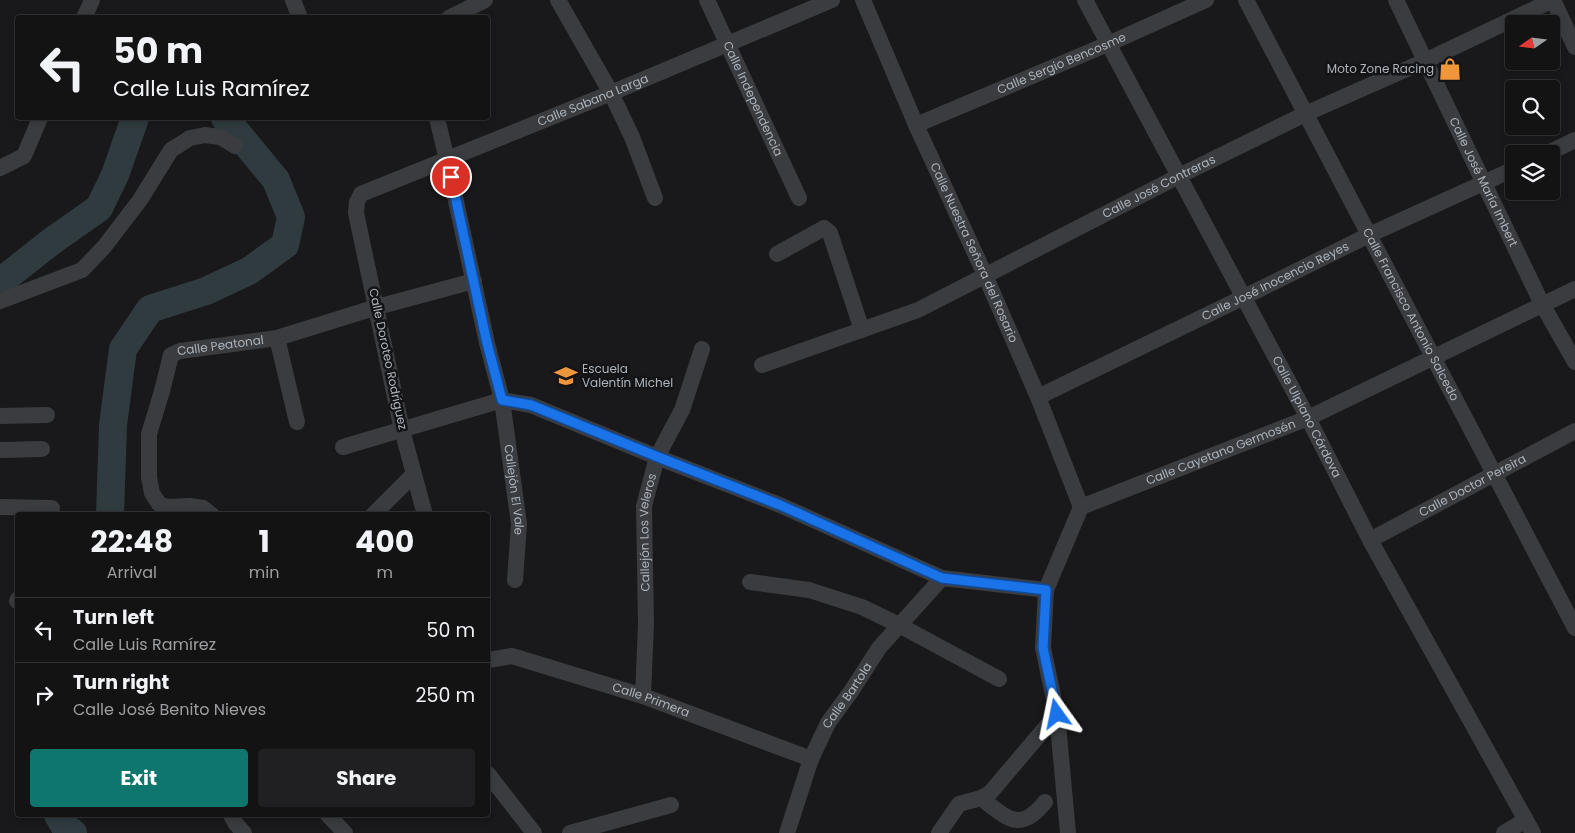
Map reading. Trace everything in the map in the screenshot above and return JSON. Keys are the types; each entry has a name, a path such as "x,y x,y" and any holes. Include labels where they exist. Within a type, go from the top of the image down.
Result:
{"street":[{"path":"85,15 92,0"},
{"path":"293,0 299,15"},
{"path":"455,15 485,0"},
{"path":"558,0 611,93 632,137 655,198"},
{"name":"Calle Independencia","path":"707,0 799,198"},
{"name":"Calle Sabana Larga","path":"357,202 361,194 611,93 832,0"},
{"name":"Calle Nuestra Señora del Rosario","path":"863,0 916,125 985,275 1038,397 1081,507"},
{"name":"Calle Ulpiano Córdova","path":"1085,0 1308,418 1370,540 1530,827"},
{"name":"Calle Sergio Bencosme","path":"916,125 1108,44 1206,0"},
{"name":"Calle Francisco Antonio Salcedo","path":"1246,0 1575,628"},
{"name":"Calle José María Imbert","path":"1396,0 1542,304 1575,362"},
{"path":"1553,0 1575,47"},
{"name":"Calle José Contreras","path":"762,365 918,310 1179,176 1305,114 1425,61 1553,0"},
{"path":"0,168 24,156 39,120"},
{"name":"Callejón El Vale","path":"438,120 448,160 487,343 502,400 519,524 515,580"},
{"path":"0,301 82,270 104,246 140,200 171,150 190,138 205,135 220,137 236,146"},
{"path":"1560,147 1575,140"},
{"name":"Calle José Inocencio Reyes","path":"1038,397 1244,298 1369,235 1505,174"},
{"name":"Calle Doroteo Rodríguez","path":"357,202 356,213 402,430 424,512"},
{"path":"777,254 824,228 827,230 830,233 862,330"},
{"name":"Calle Peatonal","path":"209,512 204,508 190,506 168,508 159,504 152,493 149,477 149,434 171,355 180,351 277,338 377,307 474,281"},
{"name":"Calle Cayetano Germosén","path":"1081,507 1308,418 1575,289"},
{"path":"277,338 297,422"},
{"name":"Callejón Los Veleros","path":"643,696 646,624 644,506 658,457 682,410 702,349"},
{"path":"343,447 502,400 531,405 780,505 942,578 1046,590"},
{"path":"0,416 47,415"},
{"name":"Calle Doctor Pereira","path":"1370,540 1575,431"},
{"path":"0,450 42,449"},
{"path":"376,512 414,474"},
{"path":"0,507 25,511 52,508"},
{"path":"1068,833 1057,714 1043,648 1046,590 1081,507"},
{"name":"Calle Bartola","path":"787,833 811,759 828,723 879,648 942,578"},
{"path":"750,582 808,590 862,607 999,679"},
{"name":"Calle Primera","path":"490,660 512,656 643,696 811,759"},
{"path":"939,833 959,804 981,798 990,793 1057,714"},
{"path":"490,777 534,833"},
{"path":"981,798 1005,816 1018,822 1028,821 1037,814 1045,802"},
{"path":"570,833 671,805"},
{"path":"330,817 345,833"},
{"path":"1504,833 1530,827"}],"waterway":[{"path":"0,282 52,241 99,208 115,175 134,120"},
{"path":"110,512 113,425 123,349 150,309 206,291 249,271 285,245 291,217 276,180 227,120"},
{"path":"59,817 65,827 73,833"}],"place":[{"name":"Moto Zone Racing","path":"1450,69"},
{"name":"Escuela Valentín Michel","path":"566,376"}],"route":[{"path":"451,177 487,343 502,400 531,405 780,505 942,578 1046,590 1043,648 1057,714"}]}
